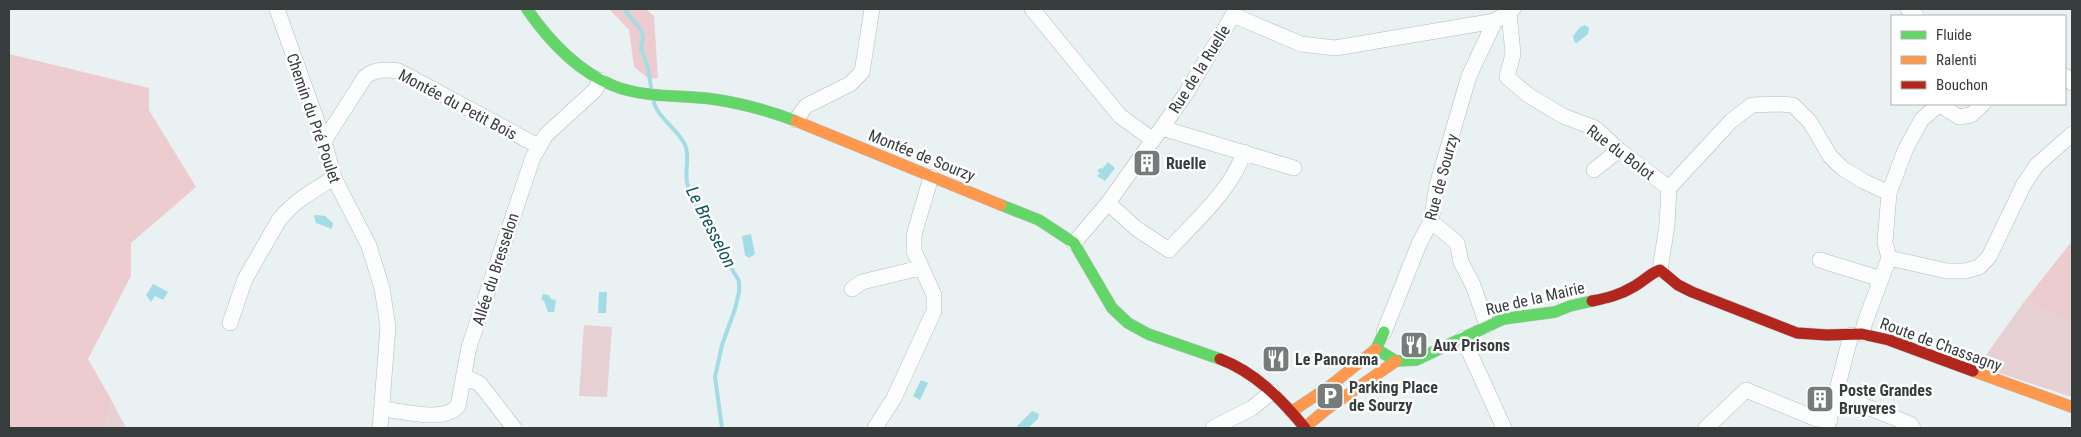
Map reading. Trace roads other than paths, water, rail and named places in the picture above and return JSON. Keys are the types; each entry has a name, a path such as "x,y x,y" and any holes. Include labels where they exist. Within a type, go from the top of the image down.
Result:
{"street":[{"name":"Chemin du Pré Poulet","path":"277,9 324,141 334,178 369,246 382,288 388,327 380,428"},
{"name":"Montée de Sourzy","path":"527,9 539,27 556,46 585,70 600,80 614,86 642,93 713,99 778,114 1040,220 1074,243 1112,308 1128,324 1148,334 1225,361 1248,372 1272,392 1305,428"},
{"path":"796,120 806,106 850,84 862,72 872,9"},
{"path":"1032,9 1120,116 1152,140"},
{"path":"1496,22 1511,11"},
{"name":"Rue du Bolot","path":"1511,11 1513,54 1507,77 1528,95 1563,116 1595,128 1619,150 1669,188 1667,226 1660,270"},
{"name":"Rue de la Ruelle","path":"1074,243 1108,203 1185,96 1233,15 1301,44 1335,48 1496,22"},
{"name":"Rue de Sourzy","path":"1384,332 1418,244 1432,221 1437,186 1470,76 1496,22"},
{"name":"Montée du Petit Bois","path":"324,141 365,77 381,70 399,71 538,146"},
{"name":"Allée du Bresselon","path":"382,409 438,416 448,414 458,406 469,347 538,146 554,127 595,90 600,80"},
{"path":"1669,188 1731,121 1752,105 1777,104 1793,106 1810,122 1830,156 1842,168 1863,181 1889,193"},
{"path":"1706,428 1746,390 1828,424 1857,334 1889,258 1885,242 1889,193 1906,148 1922,120 1939,105"},
{"path":"1942,105 1960,117 1971,115 1982,105"},
{"path":"1162,128 1294,168"},
{"path":"1889,258 1947,271 1966,271 1979,267 1989,256 2024,184 2037,165 2072,134"},
{"path":"1594,170 1619,150"},
{"path":"1108,203 1136,229 1169,250 1220,194 1240,163 1244,152"},
{"path":"875,428 894,398 934,311 934,294 920,268 914,251 914,235 931,177"},
{"path":"230,323 245,279 279,220 285,212 308,193 334,178"},
{"path":"1432,221 1457,243 1461,262 1473,285 1486,325"},
{"path":"1820,260 1881,279"},
{"path":"852,289 862,282 920,268"},
{"name":"Rue de la Mairie","path":"1396,361 1416,360 1486,325 1503,319 1555,312 1570,306 1620,295 1636,286 1650,274 1660,270"},
{"name":"Route de Chassagny","path":"1660,270 1678,285 1692,292 1797,333 1857,334 1889,340 2072,407"},
{"path":"1291,412 1336,381 1376,349 1384,332"},
{"path":"1463,338 1504,428"},
{"path":"1305,428 1326,409 1396,361 1376,349"},
{"path":"464,376 480,384 514,428"},
{"path":"1212,428 1252,408 1272,392"},
{"path":"1837,395 1910,424 1913,428"}],"water":[{"path":"1585,25 1589,28 1588,34 1577,43 1574,42 1573,36 1580,27"},
{"path":"1108,162 1115,168 1105,181 1097,176 1100,173 1097,171 1100,168 1102,169"},
{"path":"314,216 325,216 333,223 332,229 316,223"},
{"path":"751,234 755,254 749,258 745,255 742,236"},
{"path":"153,284 168,292 163,300 155,296 151,302 146,295"},
{"path":"599,292 607,292 606,313 598,313"},
{"path":"543,294 549,295 551,299 556,300 554,312 548,312 544,301 541,300"},
{"path":"921,380 928,383 920,400 913,396"},
{"path":"1032,411 1039,414 1038,419 1028,428 1019,428 1017,426"}],"waterway":[{"name":"Le Bresselon","path":"624,9 641,30 643,37 641,48 648,68 651,87"},
{"name":"Le Bresselon","path":"654,102 659,113 678,134 685,145 687,150 686,176 693,199 739,281 739,292 735,309 722,345 715,377 722,428"}],"place":[{"name":"Ruelle","path":"1147,163"},
{"name":"Aux Prisons","path":"1414,345"},
{"name":"Le Panorama","path":"1276,359"},
{"name":"Parking Place de Sourzy","path":"1330,396"},
{"name":"Poste Grandes Bruyeres","path":"1820,399"}]}
